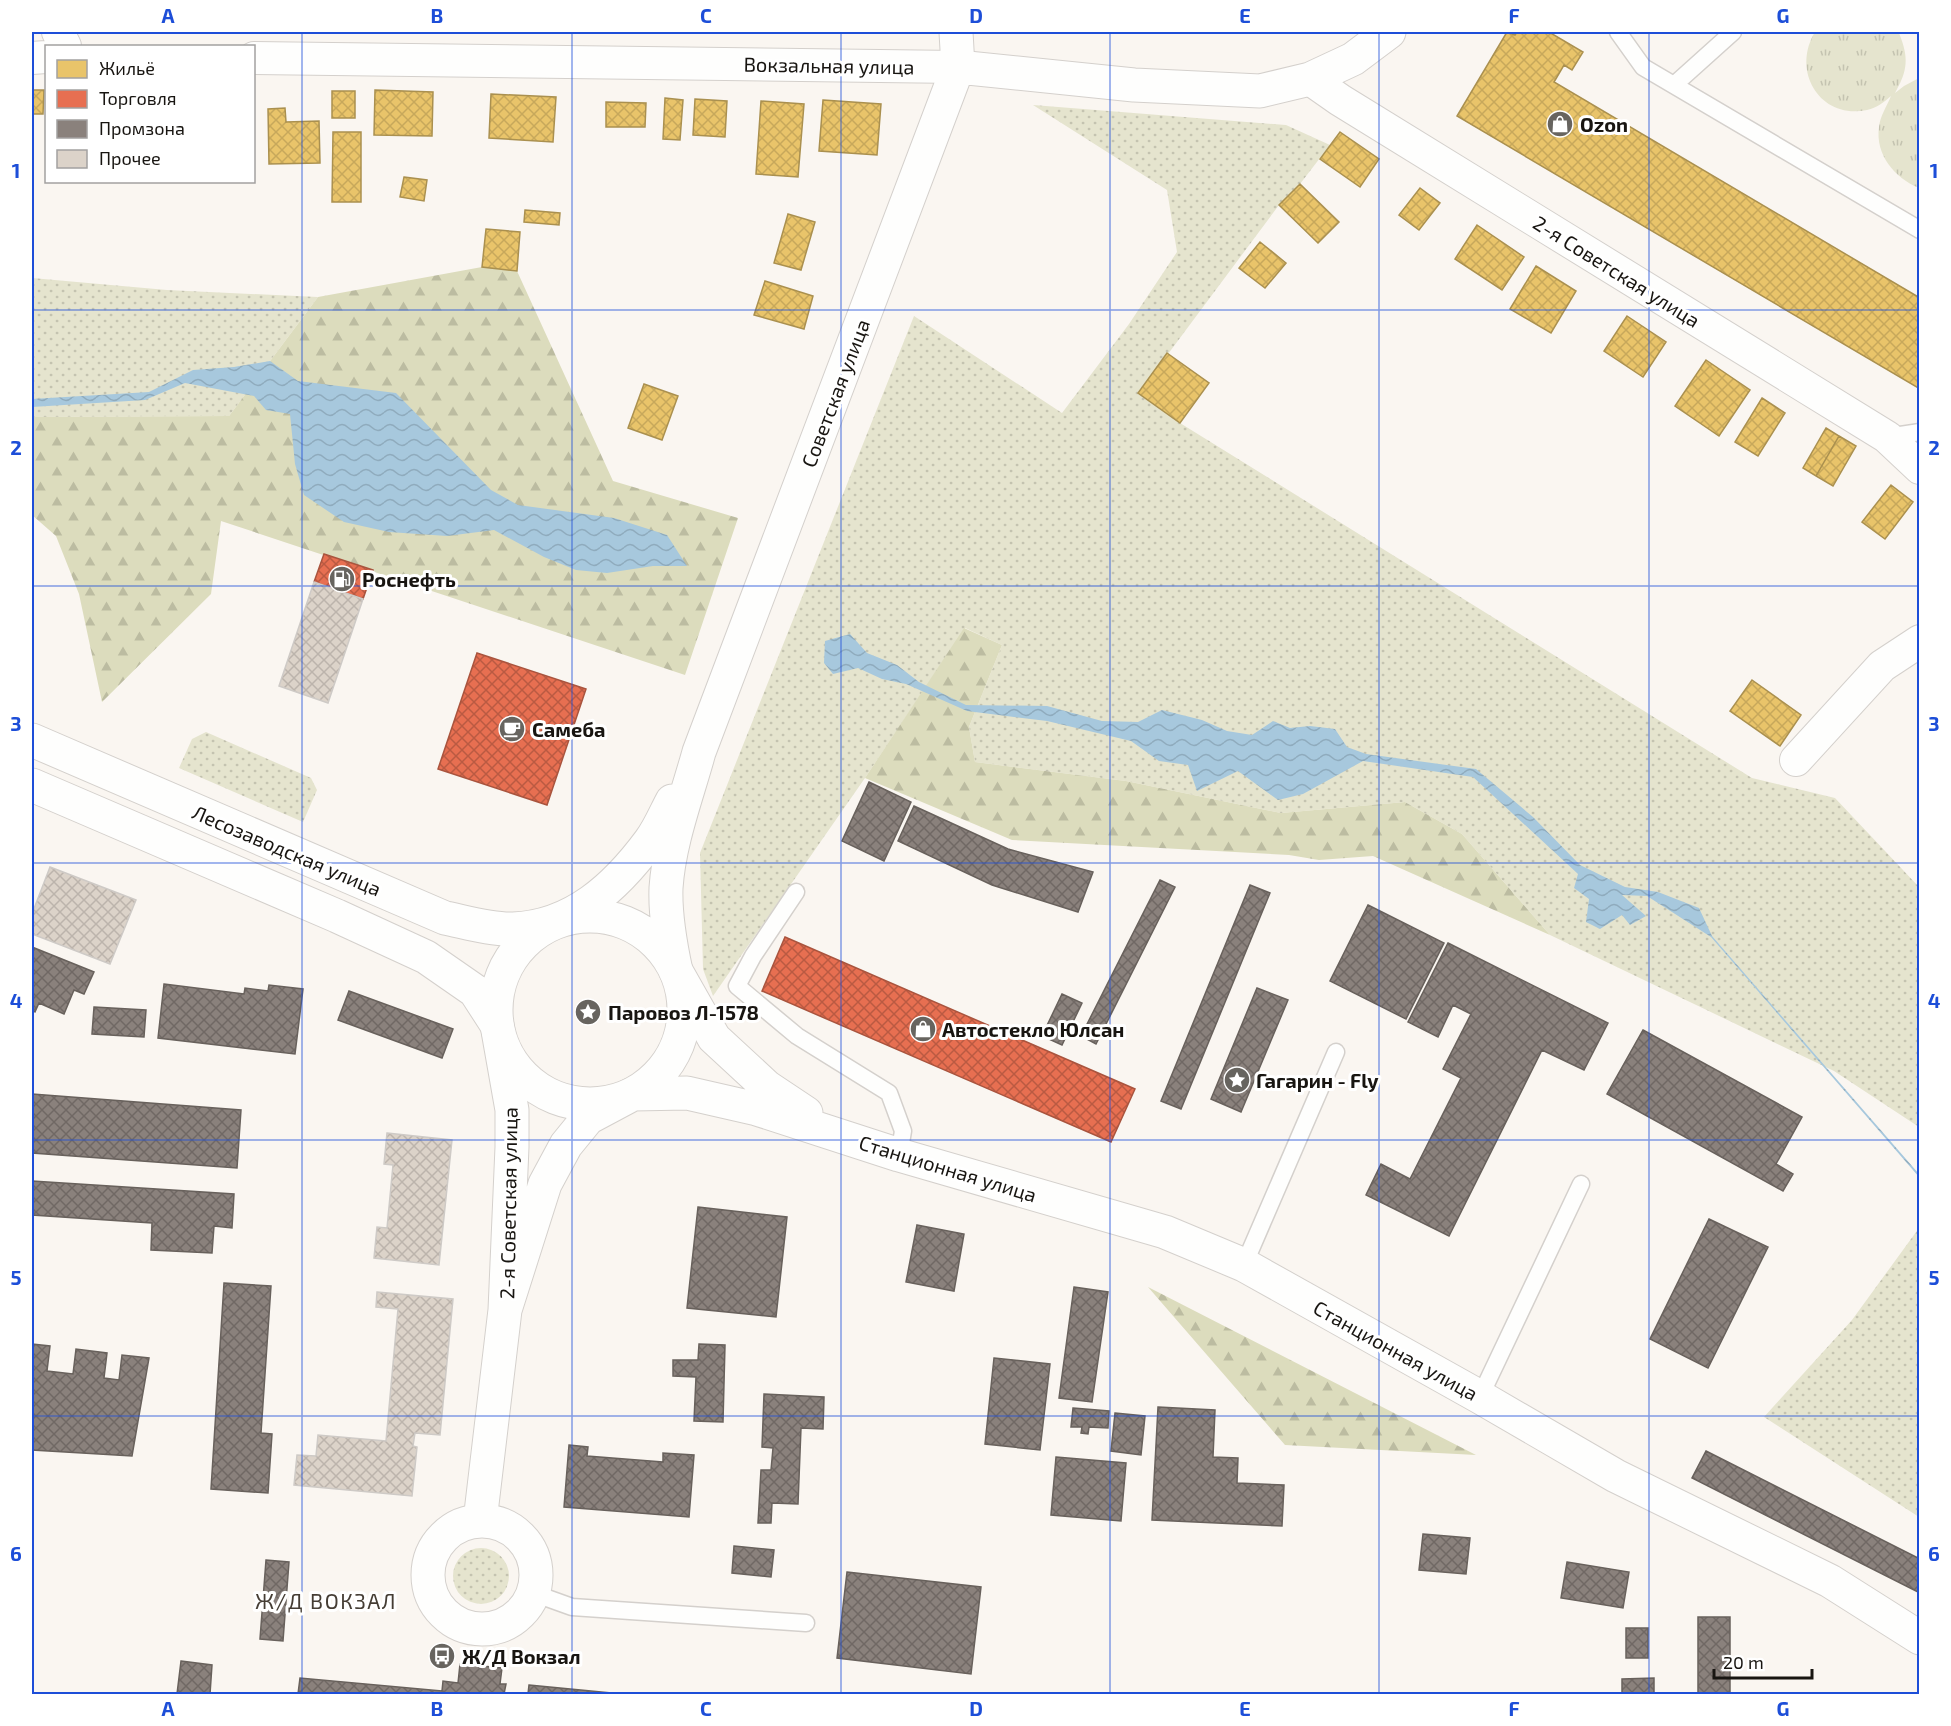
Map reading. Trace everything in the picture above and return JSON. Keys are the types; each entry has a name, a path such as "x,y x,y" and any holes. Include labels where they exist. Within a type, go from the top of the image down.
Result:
{"main road":[{"name":"Советская улица","path":"676,971 667,929 666,887 674,843 699,752 958,67 956,32"},
{"name":"Вокзальная улица","path":"958,67 1134,85 1260,91 1310,79 1353,59 1389,32"},
{"name":"Лесозаводская улица","path":"32,740 445,918 511,929 550,924"},
{"name":"Советская улица","path":"550,924 592,903 651,840 699,752"},
{"name":"Лесозаводская улица","path":"32,785 337,916 426,957 475,991 497,1025"},
{"path":"587,915 607,916 625,921 646,934 664,951 676,971 684,999 684,1023 677,1046 661,1072 633,1094 613,1101 583,1104 552,1096 540,1090 520,1073 502,1046 497,1025 497,994 506,966 525,941 550,924 587,915"},
{"name":"Станционная улица","path":"676,971 714,1038 767,1087 840,1136"},
{"name":"2-я Советская улица","path":"480,1521 506,1310 512,1147 512,1110 497,1025"},
{"name":"Станционная улица","path":"633,1094 687,1093 757,1108 899,1155 1165,1232 1244,1265 1616,1476 1830,1581 1920,1638"},
{"name":"2-я Советская улица","path":"506,1310 545,1184 566,1145 588,1118 633,1094"},
{"path":"480,1521 492,1521 510,1528 524,1541 534,1559 536,1578 533,1593 523,1611 512,1621 494,1629 478,1630 461,1626 446,1617 435,1604 428,1588 427,1571 432,1554 441,1540 458,1526 480,1521"}],"street":[{"name":"Вокзальная улица","path":"255,58 958,67"},
{"name":"2-я Советская улица","path":"1310,79 1340,100 1887,437 1920,468"},
{"path":"1796,760 1882,666 1920,641"}],"lane":[{"path":"1618,32 1643,67 1920,230"},
{"path":"1674,85 1733,32"},
{"path":"1887,437 1920,432"},
{"path":"796,892 753,956 737,986 797,1036 889,1093 903,1131 899,1155"},
{"path":"1244,1265 1336,1052"},
{"path":"1480,1397 1581,1184"},
{"path":"533,1593 572,1608 806,1623"}],"green space":[{"path":"1815,32 1899,33 1906,64 1903,77 1895,93 1919,78 1919,188 1895,172 1888,164 1880,147 1880,123 1891,96 1871,109 1850,111 1836,108 1814,89 1806,62 1808,47"},
{"path":"1033,105 1286,125 1330,145 1300,184 1279,205 1139,393 1180,423 1752,778 1835,798 1919,887 1919,1127 1834,1071 1550,935 1462,834 1405,802 1281,813 1126,781 975,762 969,727 1002,645 965,628 865,778 713,996 703,969 700,853 914,316 1062,413 1129,324 1177,252 1167,190"},
{"path":"482,267 517,271 613,481 738,518 685,675 221,521 211,594 102,702 79,594 56,536 32,515 32,417 229,416 318,297"},
{"path":"32,278 167,290 318,297 229,416 32,417"},
{"path":"964,628 1002,645 969,727 975,762 1126,781 1281,813 1405,802 1462,834 1550,935 1373,856 1319,860 1289,855 1012,840 865,778"},
{"path":"206,732 311,778 317,790 303,822 179,768 192,739"},
{"path":"1919,1228 1920,1517 1764,1417 1852,1320"},
{"path":"1148,1287 1476,1455 1285,1445"},
{"path":"475,1548 487,1548 497,1552 505,1560 509,1576 505,1592 497,1600 487,1604 475,1604 465,1600 457,1592 453,1582 453,1570 457,1560 465,1552"}],"water":[{"path":"270,361 298,381 396,393 491,490 518,505 614,518 667,535 687,566 653,566 607,573 576,570 544,557 494,530 447,536 389,532 344,522 304,495 295,464 290,414 266,410 254,396 185,383 145,400 32,407 32,399 149,392 193,370"},
{"path":"850,634 867,653 897,665 919,682 966,705 1047,706 1102,721 1138,722 1162,710 1202,720 1227,731 1252,735 1273,721 1290,728 1310,726 1335,729 1347,747 1366,754 1476,769 1533,817 1580,865 1625,887 1658,892 1699,908 1712,936 1919,1174 1919,1177 1711,937 1647,896 1622,895 1646,916 1630,925 1622,915 1600,929 1586,922 1589,899 1574,888 1578,874 1473,777 1363,761 1303,794 1278,800 1238,771 1197,791 1188,765 1159,761 1131,741 1047,721 967,711 906,684 882,679 858,668 833,674 824,663 825,641"}],"building: Жильё":[{"path":"1507,32 1515,35 1517,32 1549,32 1583,52 1572,70 1564,65 1554,82 1920,298 1920,389 1457,116"},
{"path":"32,90 44,90 43,114 32,114"},
{"path":"375,90 433,92 432,136 374,135"},
{"path":"332,91 355,91 355,118 332,118"},
{"path":"491,94 556,97 553,142 489,138"},
{"path":"665,98 683,100 680,140 663,139"},
{"path":"695,99 727,101 725,137 693,135"},
{"path":"823,100 881,104 877,155 819,151"},
{"path":"761,101 804,104 798,177 756,174"},
{"path":"606,102 646,103 645,127 606,127"},
{"path":"285,108 286,122 319,121 320,163 269,164 268,109"},
{"path":"333,132 361,132 361,202 332,202"},
{"path":"1340,132 1379,159 1360,187 1320,159"},
{"path":"404,177 427,180 424,201 400,197"},
{"path":"1300,184 1339,222 1318,243 1279,205"},
{"path":"1420,188 1440,203 1419,230 1399,215"},
{"path":"525,210 560,213 559,225 524,222"},
{"path":"788,214 815,222 801,270 774,263"},
{"path":"1477,225 1524,257 1502,290 1455,259"},
{"path":"486,229 520,232 517,271 482,267"},
{"path":"1260,242 1286,263 1265,288 1239,268"},
{"path":"1536,266 1576,291 1551,333 1510,309"},
{"path":"765,281 813,296 804,329 754,315"},
{"path":"1627,316 1666,342 1643,377 1604,351"},
{"path":"1167,353 1209,383 1180,423 1138,393"},
{"path":"1706,360 1750,390 1719,436 1675,406"},
{"path":"644,384 678,396 662,440 628,428"},
{"path":"1762,398 1785,413 1758,456 1735,442"},
{"path":"1826,428 1839,436 1816,476 1803,468"},
{"path":"1839,436 1856,446 1833,486 1816,476"},
{"path":"1891,485 1913,502 1885,539 1862,522"},
{"path":"1752,680 1801,715 1780,746 1730,711"}],"building: Торговля":[{"path":"324,554 373,570 363,599 314,582"},
{"name":"Самеба","path":"477,653 586,689 547,805 438,769"},
{"path":"785,937 1135,1089 1111,1142 762,991"}],"building: Промзона":[{"path":"869,782 911,802 884,861 842,841"},
{"path":"914,806 1008,849 1093,872 1078,912 992,885 898,841"},
{"path":"1160,880 1175,887 1096,1044 1081,1036"},
{"path":"1250,885 1270,893 1181,1109 1161,1101"},
{"path":"1368,905 1444,943 1406,1019 1330,981"},
{"path":"1448,943 1608,1023 1584,1070 1542,1050 1449,1236 1366,1195 1381,1164 1410,1179 1461,1078 1443,1069 1471,1014 1453,1005 1438,1037 1408,1022"},
{"path":"32,947 94,972 84,994 74,990 64,1014 39,1003 35,1012 32,1010"},
{"path":"164,984 244,994 245,988 268,991 269,985 303,989 295,1054 158,1038"},
{"path":"1257,988 1288,1000 1241,1112 1211,1099"},
{"path":"349,991 453,1029 442,1058 338,1020"},
{"path":"1062,994 1082,1003 1062,1045 1042,1036"},
{"path":"94,1007 146,1010 144,1037 92,1034"},
{"path":"1643,1030 1802,1117 1776,1164 1793,1174 1783,1191 1607,1094"},
{"path":"32,1094 241,1110 237,1168 32,1153"},
{"path":"32,1181 234,1194 232,1228 214,1226 212,1253 151,1250 152,1223 32,1215"},
{"path":"698,1207 787,1217 776,1317 687,1308"},
{"path":"1709,1219 1768,1247 1708,1368 1650,1339"},
{"path":"917,1225 964,1234 954,1291 906,1282"},
{"path":"224,1283 271,1286 261,1433 272,1434 268,1493 211,1489"},
{"path":"1074,1287 1108,1292 1092,1402 1059,1398"},
{"path":"32,1344 50,1346 47,1371 73,1374 76,1349 107,1353 104,1378 119,1380 122,1355 149,1358 132,1456 32,1450"},
{"path":"699,1344 725,1345 723,1422 694,1421 696,1377 673,1376 673,1360 698,1360"},
{"path":"994,1358 1050,1364 1040,1450 985,1444"},
{"path":"764,1394 824,1397 823,1429 801,1428 798,1504 772,1503 771,1523 758,1523 761,1470 771,1470 773,1448 762,1447"},
{"path":"1158,1407 1215,1410 1213,1457 1238,1458 1237,1483 1284,1485 1282,1526 1152,1520"},
{"path":"1073,1408 1109,1411 1108,1428 1089,1427 1088,1434 1081,1433 1082,1427 1071,1427"},
{"path":"1115,1413 1145,1416 1141,1455 1111,1451"},
{"path":"569,1445 588,1447 587,1456 663,1462 663,1453 694,1455 689,1517 564,1507"},
{"path":"1706,1451 1920,1559 1920,1593 1692,1478"},
{"path":"1056,1457 1126,1463 1121,1521 1051,1515"},
{"path":"1423,1534 1470,1538 1466,1574 1419,1570"},
{"path":"734,1546 774,1550 771,1577 732,1573"},
{"path":"266,1560 289,1562 283,1641 260,1639"},
{"path":"1567,1562 1629,1572 1623,1608 1561,1598"},
{"path":"847,1572 981,1587 971,1674 837,1658"},
{"path":"1698,1617 1730,1617 1730,1694 1698,1694"},
{"path":"1626,1628 1648,1628 1648,1658 1626,1658"},
{"path":"181,1661 212,1665 210,1694 177,1694"},
{"path":"460,1664 502,1668 500,1684 506,1684 504,1694 298,1694 300,1678 442,1691 443,1681 458,1683"},
{"path":"1654,1678 1654,1694 1622,1694 1622,1679"},
{"path":"529,1685 622,1694 528,1694"}],"building: Прочее":[{"path":"314,582 363,599 328,703 279,686"},
{"path":"50,867 136,900 110,964 32,934 32,914"},
{"path":"387,1133 452,1140 439,1265 374,1258 377,1227 387,1228 393,1165 384,1164"},
{"path":"377,1292 453,1299 440,1435 415,1433 413,1446 417,1447 412,1496 294,1485 297,1455 316,1456 318,1435 386,1441 398,1309 376,1307"}],"place":[{"name":"Ozon","path":"1560,124"},
{"name":"Роснефть","path":"342,579"},
{"name":"Самеба","path":"512,729"},
{"name":"Паровоз Л-1578","path":"588,1012"},
{"name":"Автостекло Юлсан","path":"923,1029"},
{"name":"Гагарин - Fly","path":"1237,1080"},
{"name":"Ж/Д Вокзал","path":"442,1656"}],"district":[{"name":"Ж/Д ВОКЗАЛ","path":"326,1600"}]}
